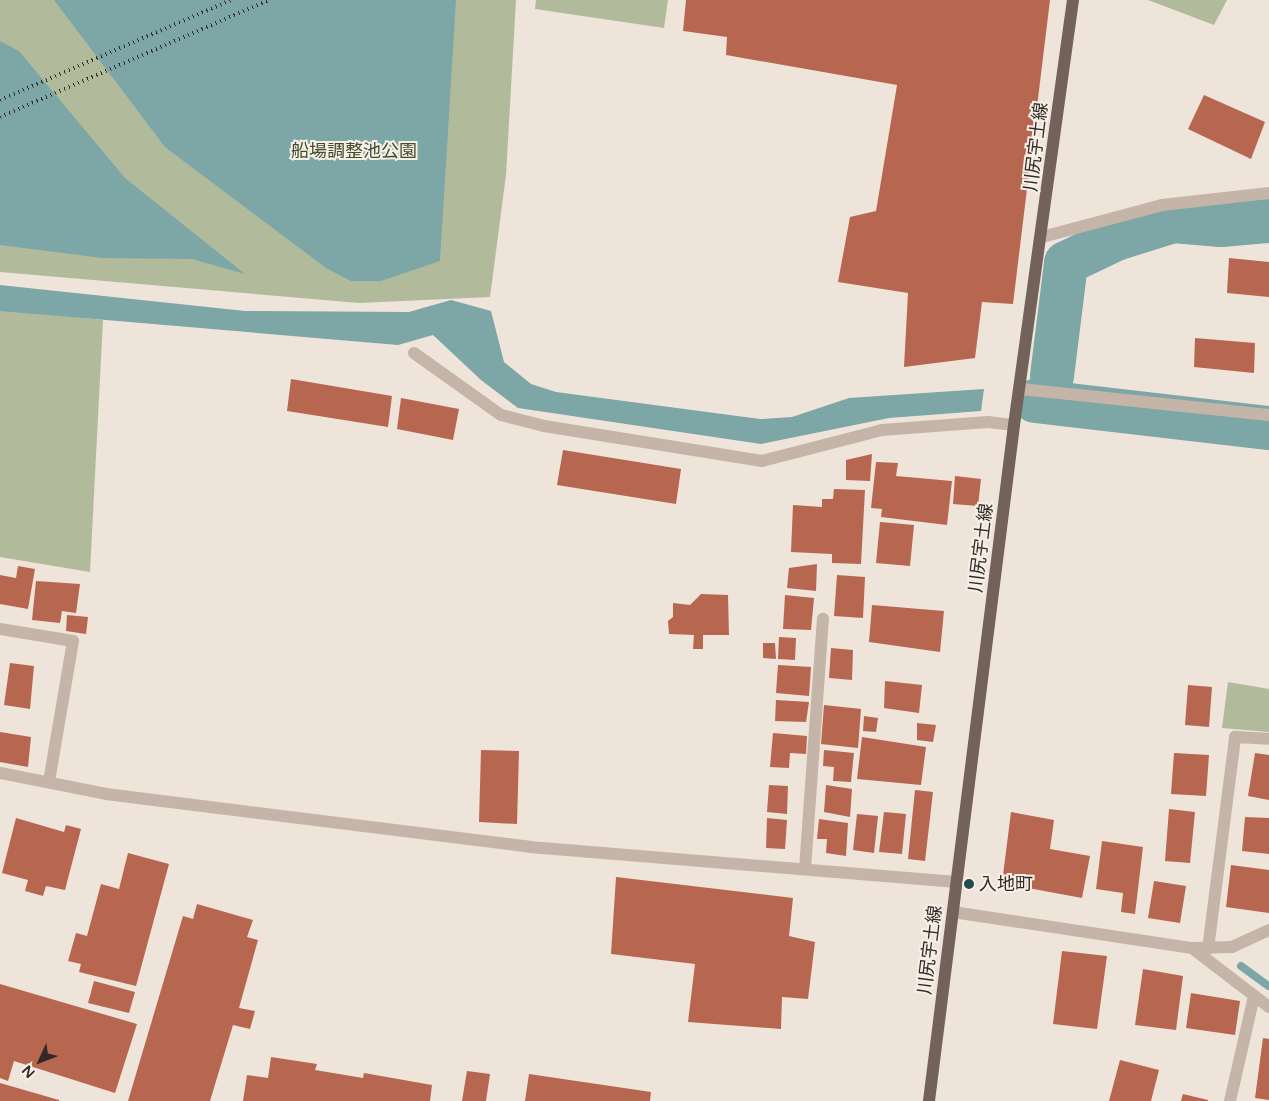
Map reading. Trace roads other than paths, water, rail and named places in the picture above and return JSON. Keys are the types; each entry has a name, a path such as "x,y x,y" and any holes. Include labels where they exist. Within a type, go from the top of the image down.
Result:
{"main road":[{"name":"川尻宇土線","path":"928,1101 1014,425 1021,389 1073,0"}],"street":[{"path":"1042,237 1162,205 1269,193"},
{"path":"414,353 501,415 544,426 762,461 882,430 988,422 1014,425"},
{"path":"1021,389 1269,414"},
{"path":"805,869 823,620"},
{"path":"0,629 73,641 49,781"},
{"path":"1208,949 1235,737 1269,739"},
{"path":"0,773 49,781 106,794 520,846 957,882"},
{"path":"953,912 1208,949 1232,947 1269,930"},
{"path":"1192,948 1269,1007"},
{"path":"1230,1101 1254,996"}],"water":[{"path":"54,0 456,0 440,261 381,281 351,281 326,268 165,147"},
{"path":"0,41 19,51 125,178 245,274 192,259 102,258 0,245"},
{"path":"0,285 245,311 409,312 451,300 491,311 504,362 531,384 556,392 760,419 792,417 849,398 984,389 981,411 889,418 761,444 518,408 481,380 433,335 398,345 0,311"}],"waterway":[{"path":"1052,376 1066,263 1116,239 1173,221 1221,225 1269,221"},
{"path":"1035,401 1269,428"},
{"path":"1241,966 1269,986"}],"railway":[{"path":"0,100 231,0"},
{"path":"0,117 269,0"}],"place":[{"name":"入地町","path":"969,884"}],"park label":[{"name":"船場調整池公園","path":"354,151"}]}
